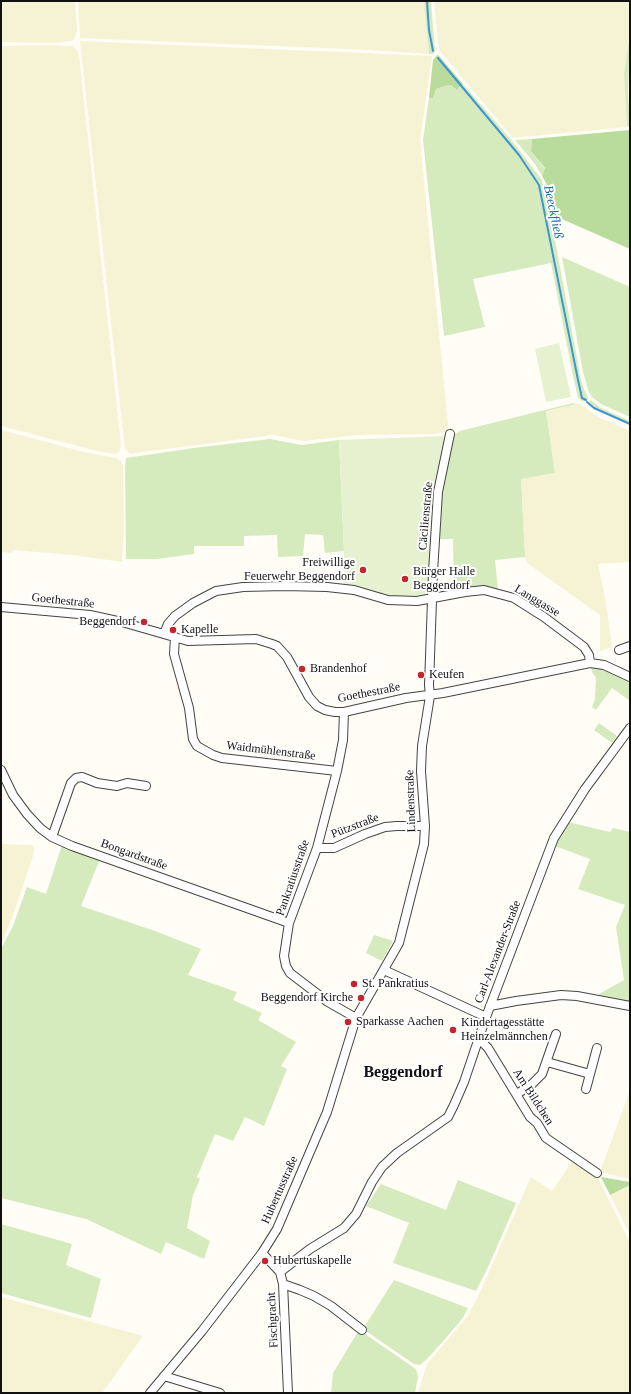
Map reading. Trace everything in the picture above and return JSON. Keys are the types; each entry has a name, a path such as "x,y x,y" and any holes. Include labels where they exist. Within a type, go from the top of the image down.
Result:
{"street":[{"name":"Cäcilienstraße","path":"430,696 429,685 433,572 438,492 450,434"},
{"name":"Langgasse","path":"164,634 168,624 175,616 193,603 216,591 243,587 327,587 354,590 388,600 417,602 465,592 484,590 514,598 544,617 576,640 589,656 590,663"},
{"name":"Goethestraße","path":"1,607 90,615 188,641 256,640 272,644 277,646 287,657 309,697 317,706 325,710 335,712 344,712 376,704 430,696 590,663 604,665 630,677"},
{"name":"Waidmühlenstraße","path":"175,637 174,654 189,708 193,739 197,746 222,758 337,772"},
{"path":"619,650 630,646"},
{"name":"Lindenstraße","path":"384,970 399,943 424,844 425,826 421,771 424,726 430,696"},
{"name":"Pankratiusstraße","path":"344,712 344,740 337,772 317,848 290,923 284,956 286,966 290,973 328,1002 356,1018"},
{"name":"Carl-Alexander-Straße","path":"280,1272 310,1249 344,1228 356,1214 372,1182 382,1167 397,1153 448,1117 464,1082 478,1038 554,838 584,789 630,728"},
{"name":"Bongardstraße","path":"1,770 13,795 27,814 40,828 52,837 72,846 290,923"},
{"path":"52,837 71,783 76,778 82,777 97,783 117,786 127,783 146,786"},
{"name":"Pützstraße","path":"317,848 334,848 385,827 425,826"},
{"path":"384,970 486,1017"},
{"name":"Hubertusstraße","path":"150,1393 202,1331 262,1253 277,1229 327,1112 356,1018 384,970"},
{"path":"490,1006 561,995 577,996 630,1006"},
{"path":"517,1094 538,1079 542,1074 556,1034"},
{"name":"Am Bildchen","path":"478,1038 488,1048 530,1117 537,1123 546,1138 597,1173"},
{"path":"586,1089 597,1048"},
{"path":"547,1062 590,1074"},
{"name":"Fischgracht","path":"262,1253 280,1272 283,1284 288,1393"},
{"path":"283,1284 314,1296 331,1306 362,1330"},
{"path":"164,1376 220,1393"}],"shaded area":[{"path":"1,1 75,1 77,30 75,38 72,41 55,43 1,42"},
{"path":"78,1 424,1 429,54 372,50 80,38"},
{"path":"434,1 630,1 630,34 624,73 627,127 513,138 440,51"},
{"path":"80,41 432,56 420,140 448,425 448,429 445,432 433,434 359,435 304,441 273,435 131,454 125,450"},
{"path":"1,46 72,46 77,50 79,55 121,445 120,450 116,454 97,451 1,426"},
{"path":"580,404 598,417 630,431 630,562 598,564 606,603 612,647 600,651 600,615 527,563 525,557 521,478 555,473 546,411"},
{"path":"1,430 84,452 116,458 121,461 123,467 124,520 122,562 74,555 13,550 12,553 1,552"},
{"path":"1,844 32,845 34,848 34,853 12,918 1,944"},
{"path":"630,1090 630,1179 600,1172"},
{"path":"573,1160 597,1176 630,1243 630,1393 418,1393 427,1364 466,1318 477,1299 531,1177 552,1191"},
{"path":"630,1185 630,1235 610,1195"},
{"path":"1,1297 143,1336 102,1393 1,1393"}],"green space":[{"path":"424,1 431,1 435,51 433,54 429,54"},
{"path":"630,34 628,91 630,126 627,127 624,73"},
{"path":"437,55 463,84 457,90 451,85 436,89 433,98 429,98 433,60"},
{"path":"463,84 513,142 542,180 555,240 581,380 588,398 584,402 578,398 551,263 473,279 485,327 444,336 423,140 429,98 433,98 436,89 451,85 457,90"},
{"path":"630,130 630,249 555,216 546,183 542,176 545,168 531,151 532,139"},
{"path":"532,139 531,151 545,169 542,176 535,164 515,140"},
{"path":"562,257 630,287 630,417 601,404 592,397 588,390 583,372"},
{"path":"559,343 571,397 546,402 535,349"},
{"path":"591,400 601,408 630,421 630,424 594,407 589,402"},
{"path":"573,403 577,404 546,411 555,473 521,479 525,557 495,560 498,590 483,586 454,590 453,539 438,539 439,506 452,436 460,431"},
{"path":"447,436 429,594 411,597 389,596 344,585 339,440"},
{"path":"270,439 302,445 339,440 344,551 325,553 323,535 305,534 303,556 278,557 277,535 244,536 244,546 194,546 194,554 157,559 126,559 126,458"},
{"path":"591,667 603,669 630,682 630,701 612,688 596,710 592,707 595,699 596,678"},
{"path":"599,723 617,736 612,743 594,730"},
{"path":"568,822 610,832 613,828 630,832 630,1004 598,997 599,994 624,980 616,927 625,905 578,889 590,859 555,846"},
{"path":"62,845 100,859 81,906 155,931 201,949 188,975 237,992 233,1000 262,1013 258,1020 296,1042 281,1066 287,1069 264,1126 245,1117 233,1141 215,1134 197,1177 200,1179 193,1195 187,1228 210,1241 204,1259 166,1242 161,1254 86,1219 1,1198 1,949 13,926 27,887 46,894"},
{"path":"374,935 393,941 382,961 366,953"},
{"path":"601,1177 630,1182 630,1185 610,1195"},
{"path":"458,1180 516,1203 476,1291 393,1263 409,1223 366,1206 381,1184 446,1210"},
{"path":"1,1224 72,1244 66,1265 101,1279 91,1318 1,1293"},
{"path":"394,1280 468,1308 462,1319 446,1338 420,1365 414,1364 363,1329"},
{"path":"359,1330 416,1369 418,1377 415,1393 331,1393 333,1373"}],"waterway":[{"name":"Beeckfließ","path":"427,1 429,30 433,51"},
{"name":"Beeckfließ","path":"438,58 519,155 539,185 578,380 582,398 586,400"},
{"name":"Beeckfließ","path":"587,402 594,408 630,424"}],"place":[{"name":"Freiwillige Feuerwehr Beggendorf","path":"363,570"},
{"name":"Bürger Halle Beggendorf","path":"405,579"},
{"name":"Beggendorf","path":"144,622"},
{"name":"Kapelle","path":"173,630"},
{"name":"Brandenhof","path":"302,669"},
{"name":"Keufen","path":"421,675"},
{"name":"St. Pankratius","path":"354,984"},
{"name":"Beggendorf Kirche","path":"361,998"},
{"name":"Sparkasse Aachen","path":"348,1022"},
{"name":"Kindertagesstätte Heinzelmännchen","path":"453,1030"},
{"name":"Hubertuskapelle","path":"265,1261"}],"district":[{"name":"Beggendorf","path":"403,1073"}]}
